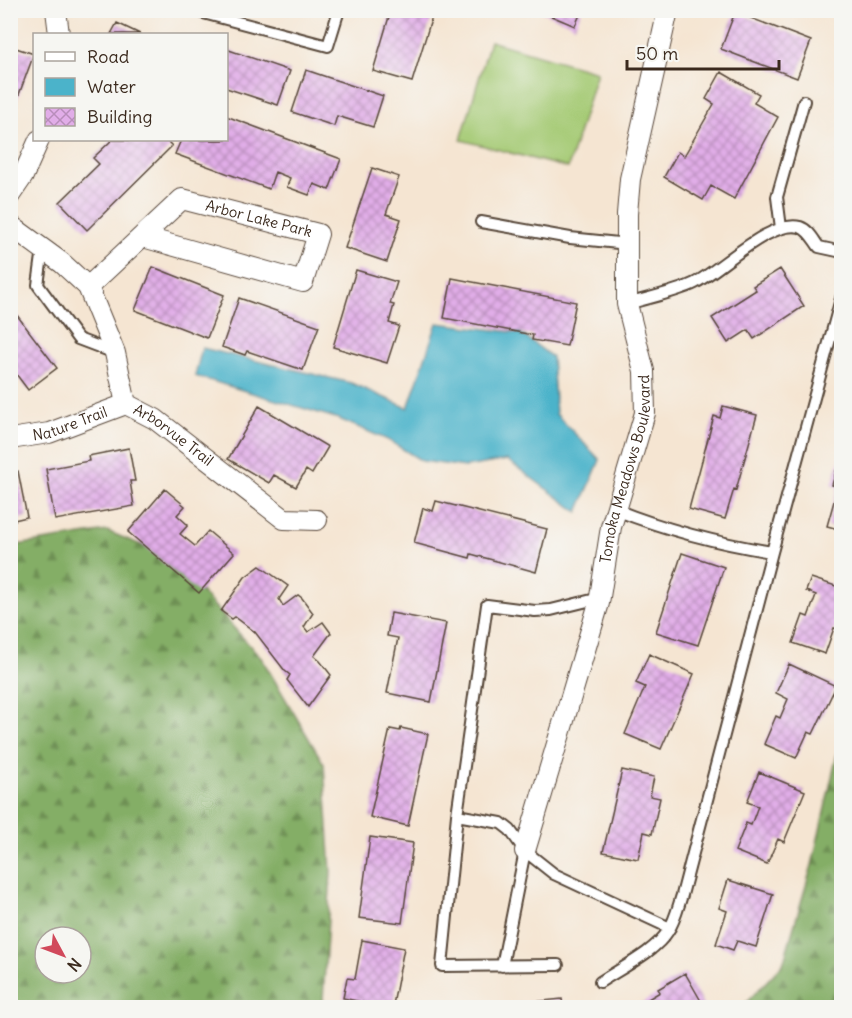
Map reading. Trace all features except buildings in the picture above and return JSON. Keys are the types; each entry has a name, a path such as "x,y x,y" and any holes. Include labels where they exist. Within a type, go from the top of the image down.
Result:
{"street":[{"path":"56,10 58,33"},
{"name":"Tomoka Meadows Boulevard","path":"525,851 600,598 611,527 645,413 644,372 627,304 630,179 668,10"},
{"path":"10,195 23,176 39,141"},
{"name":"Arbor Lake Park","path":"88,287 182,199 318,234 303,282 143,237"},
{"name":"Arborvue Trail","path":"10,225 62,263 88,287 115,353 126,404 155,419 284,519 316,520"},
{"name":"Nature Trail","path":"10,439 49,433 126,404"}],"lane":[{"path":"192,10 328,46 339,10"},
{"path":"781,228 777,197 804,101"},
{"path":"481,222 570,238 628,244"},
{"path":"627,304 694,284 773,230 781,228 801,227 809,232 819,247 842,252"},
{"path":"43,249 38,285 78,339 115,353"},
{"path":"600,982 654,946 670,928 682,895 842,296"},
{"path":"616,510 680,534 772,552"},
{"path":"558,965 442,966 457,815 487,604 535,611 551,610 600,598"},
{"path":"457,815 501,823 510,830 525,851 554,874 670,928"},
{"path":"502,966 525,851"}],"green space":[{"path":"490,41 597,72 568,168 461,140"},
{"path":"107,531 170,557 262,659 324,764 331,872 323,1000 329,1007 11,1008 11,546"},
{"path":"841,737 841,1007 742,1007 783,964 812,865"}],"water":[{"path":"437,323 520,333 552,357 556,414 600,460 578,512 507,460 466,467 422,461 388,440 339,419 195,376 202,348 351,383 408,408"}]}
